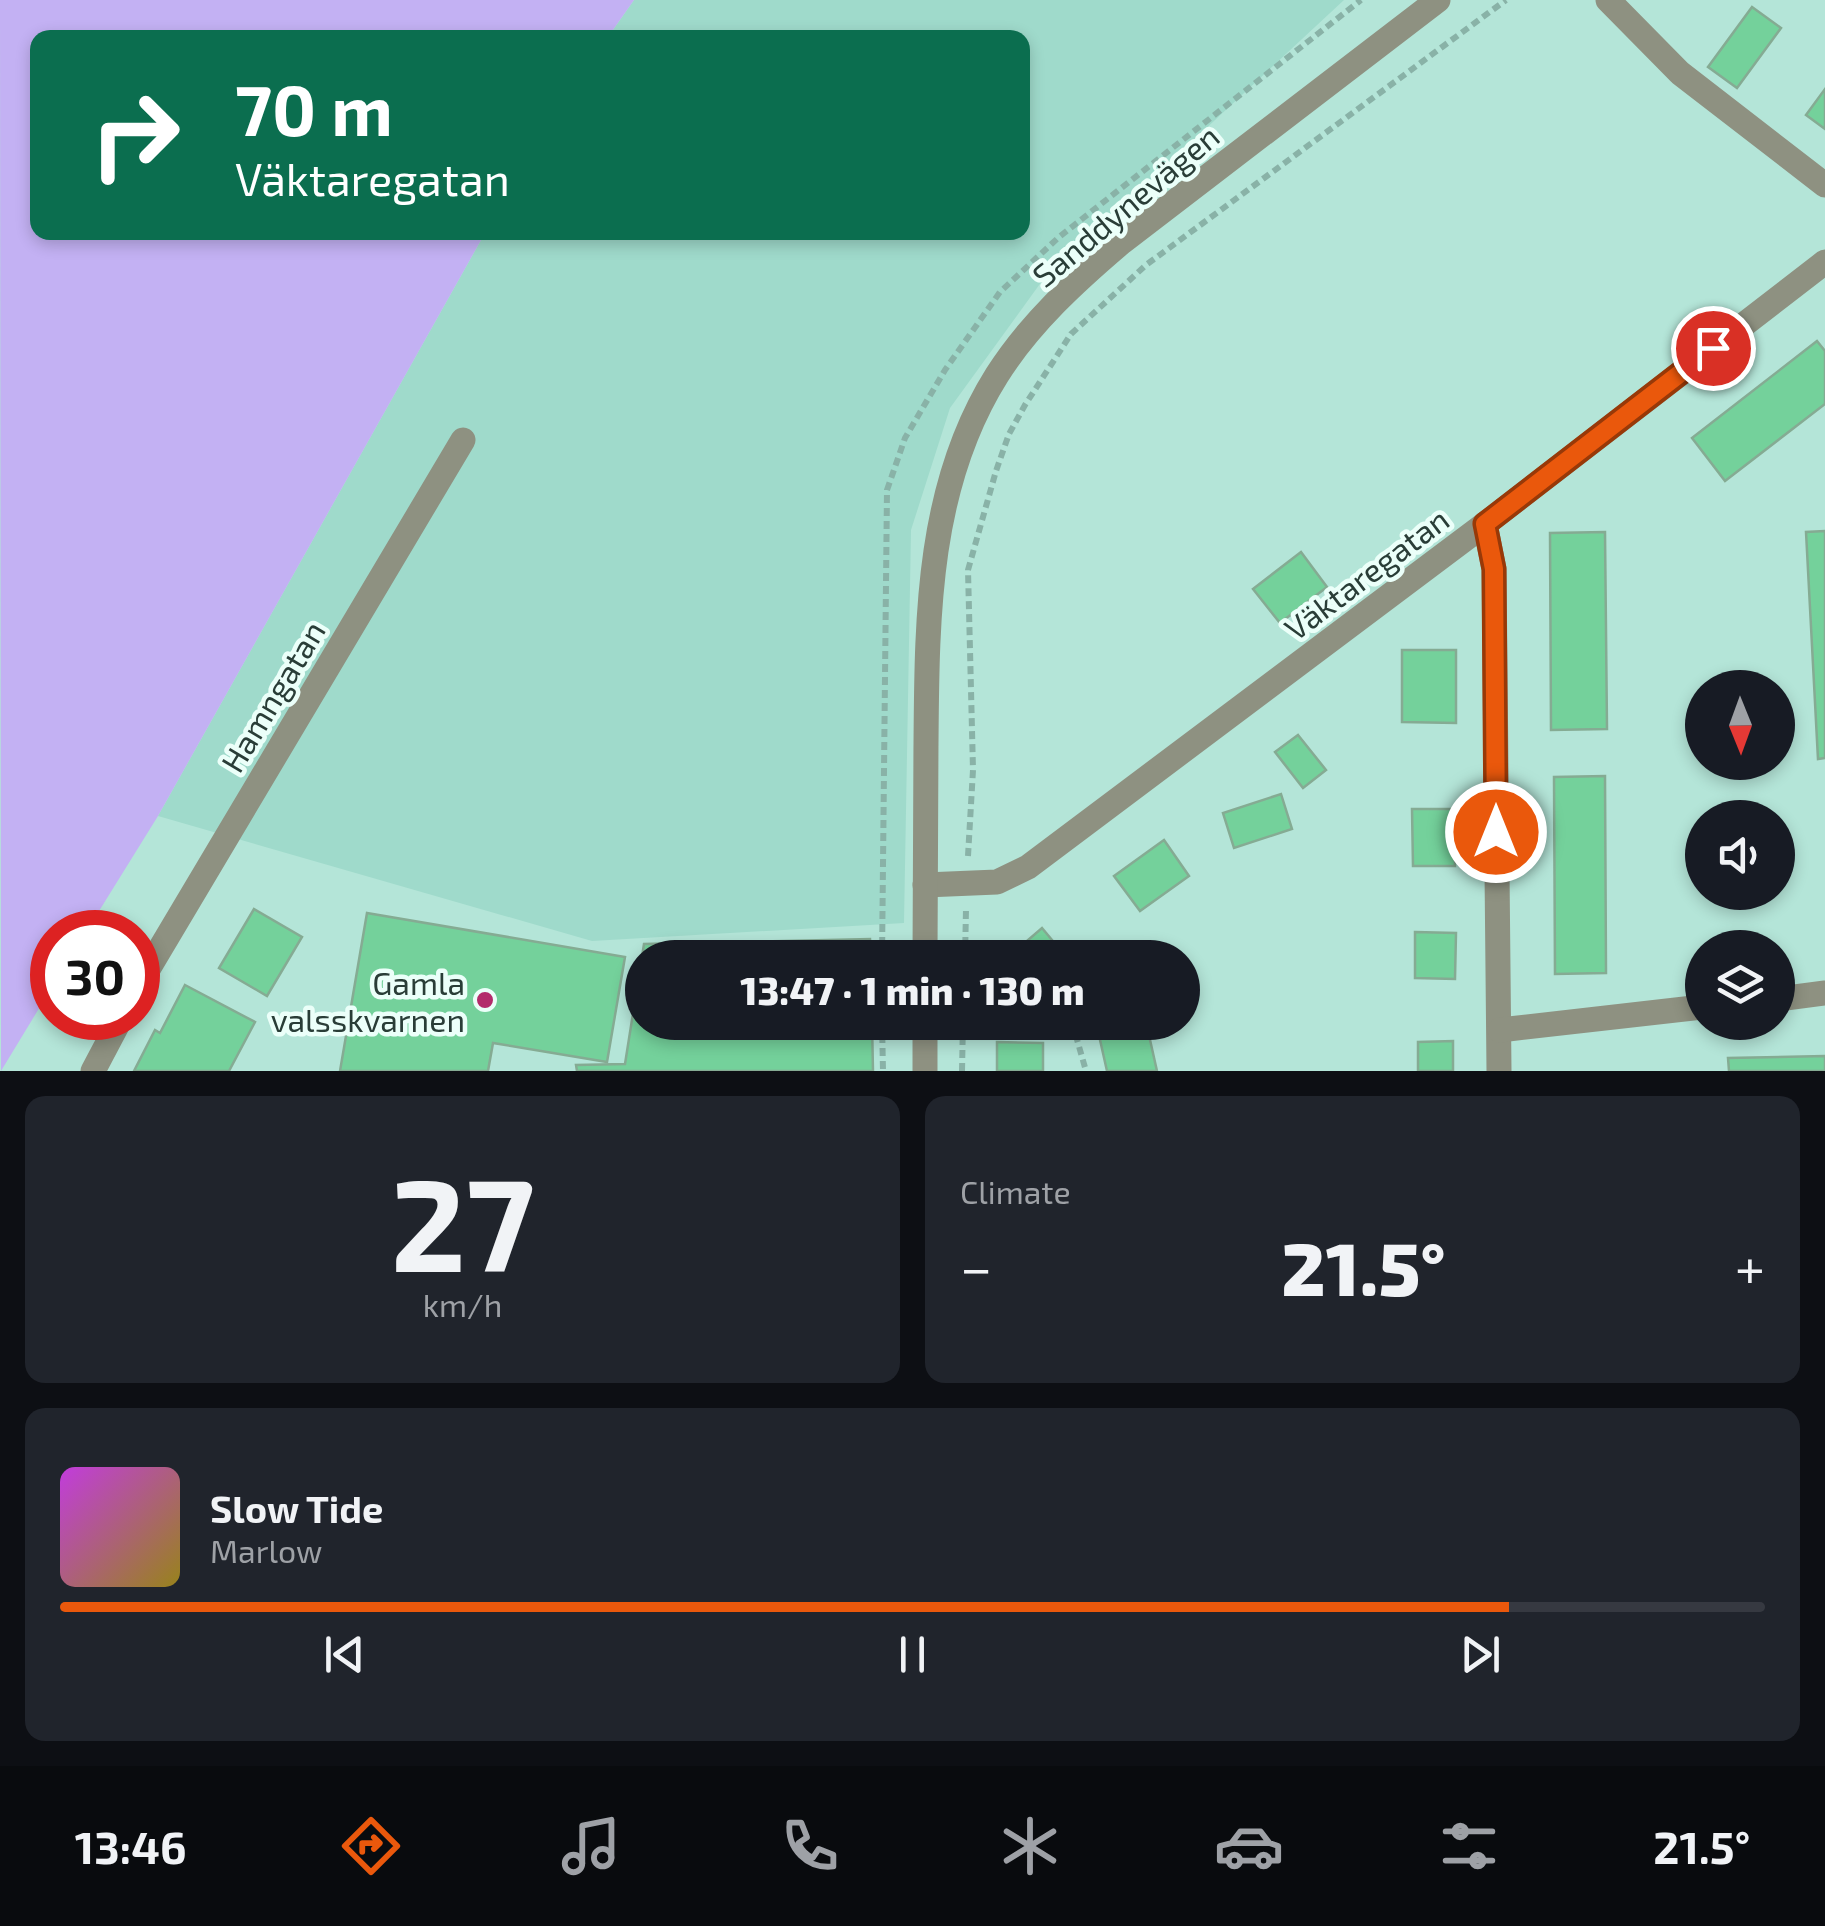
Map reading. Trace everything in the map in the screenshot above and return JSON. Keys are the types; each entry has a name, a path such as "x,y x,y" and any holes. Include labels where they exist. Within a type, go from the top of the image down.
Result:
{"street":[{"name":"Sanddynevägen","path":"925,940 926,682 934,558 945,494 972,420 998,374 1030,331 1074,283 1438,0"},
{"path":"1608,0 1680,73 1825,185"},
{"name":"Väktaregatan","path":"925,885 997,882 1028,868 1825,262"},
{"name":"Hamngatan","path":"160,949 463,440"},
{"path":"1485,524 1494,569 1499,1071"},
{"path":"1795,996 1825,993"},
{"path":"1500,1030 1685,1009"},
{"path":"93,1071 109,1040"},
{"path":"925,1040 925,1071"}],"path":[{"path":"882,940 887,490 906,438 945,370 1000,292 1058,236 1361,0"},
{"path":"966,940 973,770 968,570 996,471 1025,405 1071,334 1146,265 1506,0"},
{"path":"882,1040 883,1071"},
{"path":"962,1071 963,1040"},
{"path":"1077,1040 1086,1071"}],"shaded area":[{"path":"0,0 634,0 613,30 30,30 30,240 481,240 158,816 100,910 30,910 30,1023 1,1071"},
{"path":"634,0 1344,0 1042,281 950,408 911,530 904,923 592,941 158,816 481,240 1030,240 1030,30 613,30"}],"building":[{"path":"1752,7 1781,28 1737,88 1708,67"},
{"path":"1825,89 1825,129 1806,115"},
{"path":"1817,341 1825,351 1825,404 1725,481 1692,438"},
{"path":"1825,531 1825,758 1818,759 1806,532"},
{"path":"1605,532 1607,729 1551,730 1550,533"},
{"path":"1301,552 1327,587 1280,623 1253,589"},
{"path":"1402,650 1456,650 1456,723 1402,722"},
{"path":"1298,735 1326,770 1303,788 1275,752"},
{"path":"1605,776 1606,973 1555,974 1554,777"},
{"path":"1281,794 1292,829 1234,848 1223,813"},
{"path":"1412,809 1454,809 1455,866 1413,866"},
{"path":"1164,840 1189,876 1140,911 1114,876"},
{"path":"254,909 302,937 267,996 219,968"},
{"name":"Gamla valsskvarnen","path":"367,913 625,957 607,1062 493,1043 488,1071 340,1071"},
{"path":"1042,928 1052,940 1028,940"},
{"path":"1415,932 1456,933 1455,979 1415,978"},
{"path":"185,985 255,1022 229,1071 134,1071 150,1040 160,1040"},
{"path":"629,1040 872,1040 873,1071 577,1071 576,1065 625,1064"},
{"path":"1100,1040 1150,1040 1157,1071 1107,1071"},
{"path":"1453,1041 1453,1071 1418,1071 1418,1042"},
{"path":"997,1042 1043,1043 1043,1071 997,1071"},
{"path":"1825,1056 1825,1071 1729,1071 1728,1058"}],"place":[{"name":"Gamla valsskvarnen","path":"485,1000"}],"route":[{"path":"1496,832 1494,569 1485,524 1713,348"}]}
